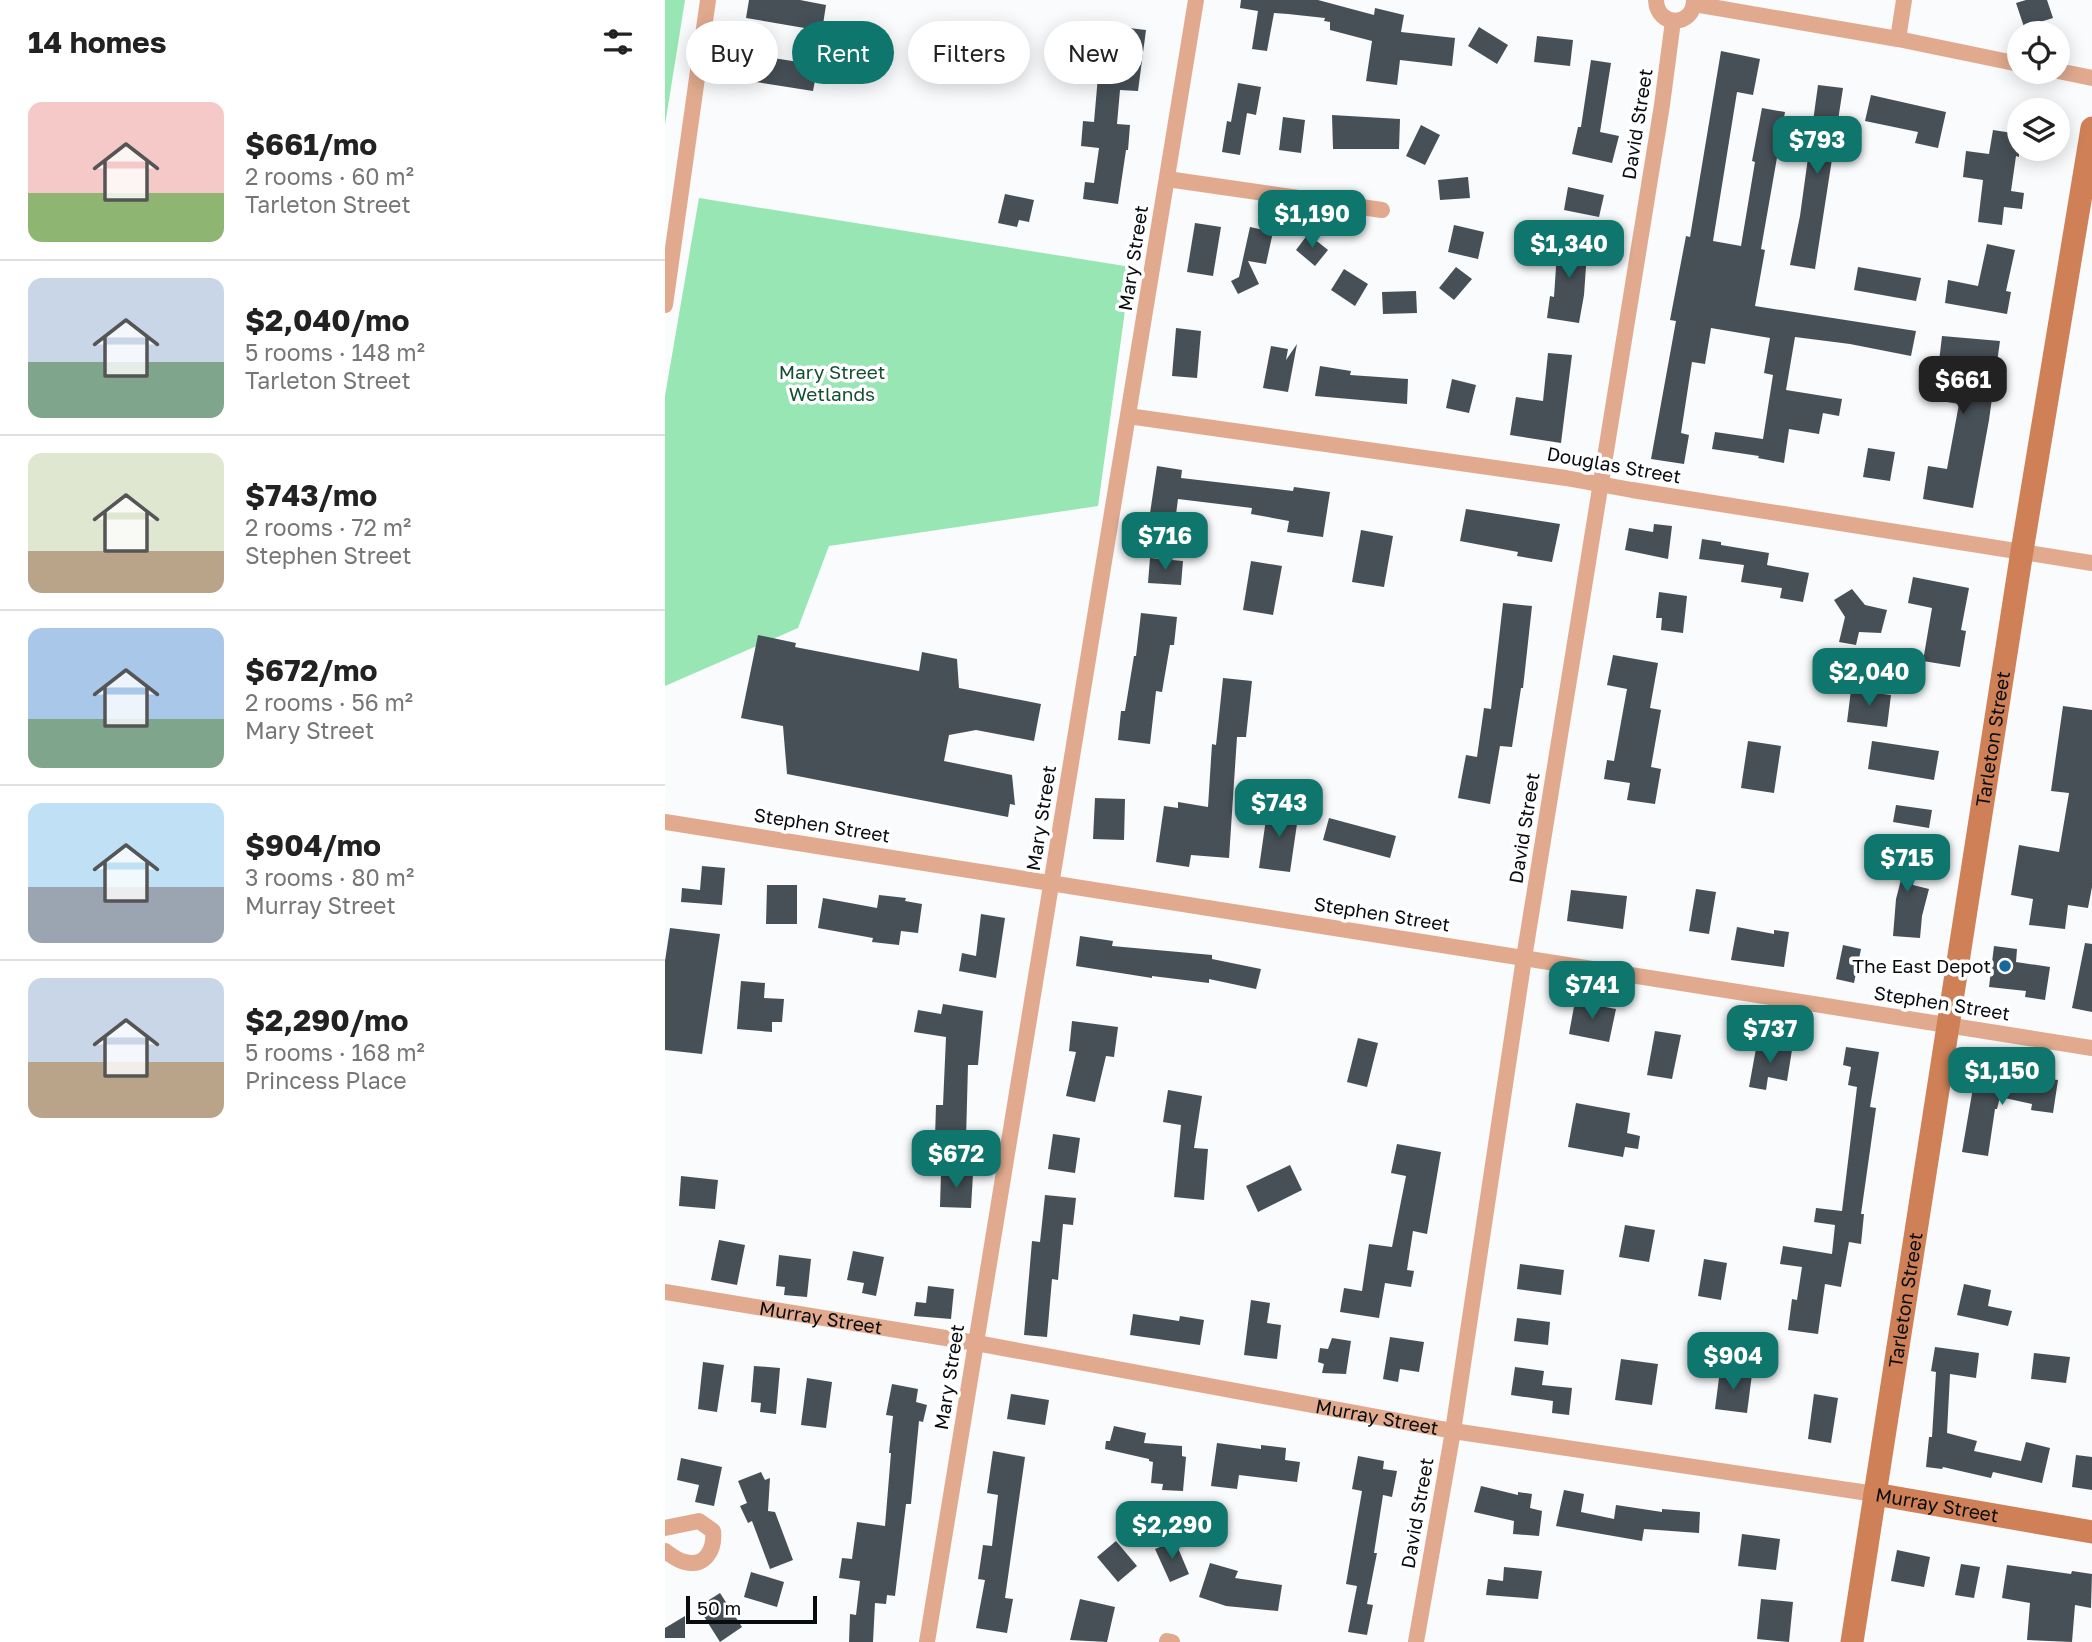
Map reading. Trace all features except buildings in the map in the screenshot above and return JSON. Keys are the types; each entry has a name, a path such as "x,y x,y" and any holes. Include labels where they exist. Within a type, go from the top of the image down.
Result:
{"main road":[{"name":"Tarleton Street","path":"1851,1642 2022,551 2092,128"},
{"name":"Murray Street","path":"1875,1494 2092,1532"}],"street":[{"path":"665,305 708,0"},
{"name":"Mary Street","path":"927,1642 1196,0"},
{"path":"1656,0 1658,12 1662,17 1673,21 1685,19 1693,10 1694,2 2007,62"},
{"path":"1898,39 1904,0"},
{"name":"David Street","path":"1416,1642 1453,1431 1524,958 1662,105 1673,21"},
{"path":"2070,73 2092,78"},
{"path":"1167,179 1382,210"},
{"name":"Douglas Street","path":"1128,416 1601,484 2092,563"},
{"name":"Stephen Street","path":"665,822 2092,1048"},
{"name":"Murray Street","path":"665,1292 976,1343 1453,1431 1875,1494"},
{"path":"665,1528 699,1521 713,1531 715,1543 711,1553 700,1562 686,1563 665,1551"}],"green space":[{"path":"665,0 685,0 665,125"},
{"name":"Mary Street Wetlands","path":"699,198 1131,267 1098,506 829,546 798,628 665,686 665,396"}],"place":[{"name":"The East Depot","path":"2005,966"}]}
